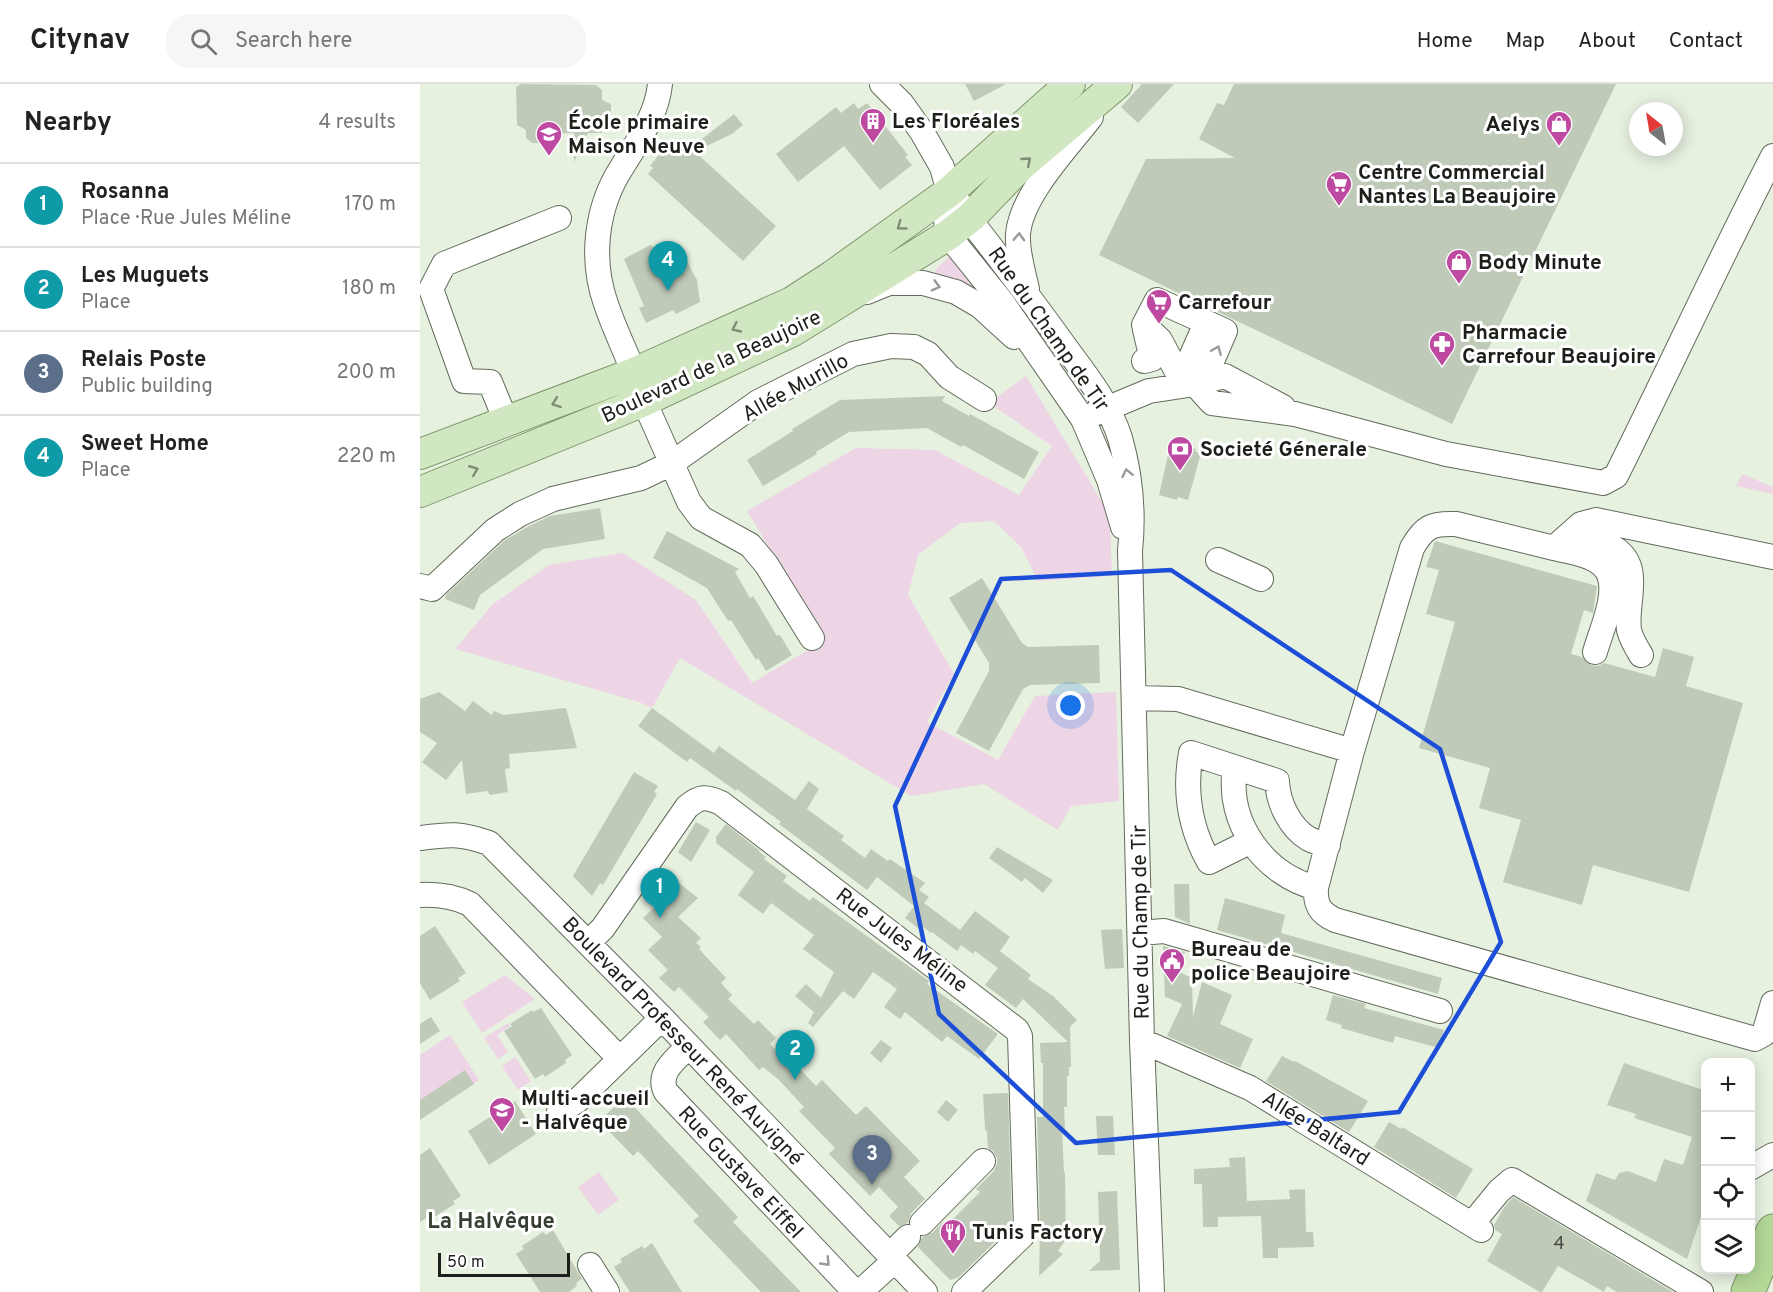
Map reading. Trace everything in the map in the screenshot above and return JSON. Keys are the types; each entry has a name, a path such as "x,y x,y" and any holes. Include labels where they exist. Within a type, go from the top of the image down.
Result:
{"highway":[{"path":"1757,1273 1773,1231"}],"main road":[{"name":"Boulevard de la Beaujoire","path":"420,454 634,373 792,302 949,192 1070,84"},
{"name":"Boulevard de la Beaujoire","path":"420,492 644,401 793,332 959,226 1019,167 1117,84"}],"street":[{"path":"634,373 605,303 596,243 603,206 620,169 641,139 659,97 660,84"},
{"path":"882,84 902,104 934,150 944,173 959,226"},
{"path":"1028,294 1020,258 1018,233 1030,197 1117,84"},
{"path":"1144,325 1160,340 1176,370 1195,384 1212,403 1295,414 1446,454 1603,483 1616,476 1763,195 1773,156"},
{"path":"506,422 490,382 464,381 431,289 444,264 560,218"},
{"name":"Rue du Champ de Tir","path":"1130,551 1109,480 1083,419 1002,302 959,226 973,224 1028,294 1107,407 1120,438 1130,486 1133,519 1130,551 1142,1041 1152,1292"},
{"name":"Rue du Champ de Tir","path":"840,304 889,283 923,283 956,292 980,306 1054,375"},
{"path":"1144,361 1152,359 1144,325 1157,300 1206,323 1188,364 1195,384"},
{"name":"Allée Murillo","path":"420,586 432,589 495,530 520,514 553,499 641,478 672,463 768,397 853,354 891,345 914,347 928,354 950,377 984,399"},
{"path":"1083,419 1149,391 1195,384"},
{"path":"644,401 689,502 701,518 750,545 766,564 812,638"},
{"path":"1562,541 1581,524 1596,520 1773,557"},
{"path":"1641,655 1629,632 1633,584 1630,571 1616,548 1602,542 1562,541 1456,524 1441,523 1427,527 1419,535 1412,548 1352,751 1316,888 1315,899 1318,907 1325,915 1335,920 1755,1039 1764,1034 1773,1003"},
{"path":"1562,541 1603,565 1612,584 1612,595 1595,652"},
{"path":"1218,560 1261,579"},
{"path":"1135,698 1178,699 1352,751"},
{"path":"1251,841 1209,862 1196,834 1191,815 1187,775 1191,753 1277,782 1278,793 1285,811 1296,828 1310,840 1328,845"},
{"path":"1235,768 1233,780 1236,807 1245,831 1259,854 1279,872 1302,884 1316,888"},
{"name":"Rue Jules Méline","path":"588,943 603,928 687,807 701,797 707,797 730,810 1017,1030 1020,1036 1026,1228 1022,1236 964,1292"},
{"name":"Boulevard Professeur René Auvigné","path":"420,838 452,834 469,836 489,843 662,1018 925,1292"},
{"path":"420,895 440,894 458,898 470,904 620,1059"},
{"path":"1140,933 1164,931 1440,1011"},
{"path":"559,1112 578,1100 662,1018"},
{"name":"Allée Baltard","path":"1142,1041 1250,1088 1477,1227 1499,1191 1512,1180 1701,1292"},
{"name":"Rue Gustave Eiffel","path":"688,1046 666,1071 663,1078 663,1087 666,1092 855,1292"},
{"path":"1754,1166 1773,1155"},
{"path":"860,1292 915,1230 983,1161"},
{"path":"590,1265 607,1292"}],"highlighted area":[{"path":"1171,570 1440,749 1501,942 1399,1112 1076,1143 939,1014 895,806 1001,579"}],"shaded area":[{"path":"952,254 977,287 975,289 935,276 936,269"},
{"path":"1026,376 1110,515 1112,576 1038,581 1021,547 994,521 960,523 918,555 908,595 954,674 927,722 998,760 1035,696 1116,692 1119,801 1071,806 1058,830 984,784 911,796 680,658 652,708 639,702 455,649 493,604 549,565 623,553 696,600 752,683 808,650 810,615 747,511 856,448 935,450 1019,495 1052,446 989,403"},
{"path":"1742,474 1773,487 1773,494 1736,486"},
{"path":"505,975 535,999 482,1033 462,1002"},
{"path":"508,1023 510,1026 497,1035 508,1052 498,1059 484,1038"},
{"path":"450,1035 479,1080 420,1118 420,1055"},
{"path":"515,1057 531,1081 518,1090 502,1066"},
{"path":"599,1172 619,1200 598,1215 578,1187"}],"building":[{"path":"521,84 596,85 602,90 602,100 611,104 611,115 602,119 602,133 588,133 574,162 574,133 546,134 546,143 532,143 526,138 526,130 517,125 516,87"},
{"path":"965,84 1006,84 974,101"},
{"path":"1142,84 1174,84 1138,123 1121,107"},
{"name":"Centre Commercial Nantes La Beaujoire","path":"1234,84 1616,84 1452,424 1099,255 1146,159 1235,158 1199,139 1217,103 1224,105"},
{"name":"Les Floréales","path":"854,103 858,109 867,103 908,155 905,157 912,165 880,190 844,146 798,182 776,154 836,107 841,113"},
{"path":"734,114 743,125 732,134 702,148 698,142"},
{"path":"680,138 776,226 743,261 648,174 653,168 650,166 670,140 675,144"},
{"path":"650,245 677,262 685,258 697,280 700,302 676,314 673,310 646,323 639,308 644,306 624,259"},
{"path":"945,396 942,401 1039,452 1024,479 927,428 849,432 763,486 747,460 840,400"},
{"name":"Societé Génerale","path":"1171,442 1196,449 1195,451 1201,453 1188,500 1178,497 1177,500 1159,495"},
{"path":"600,508 605,539 543,549 480,595 474,610 445,599 446,595 504,541 527,527 550,516"},
{"path":"667,531 739,569 735,572 750,598 753,596 777,636 780,635 792,655 766,671 758,658 756,660 731,620 728,621 707,588 653,558"},
{"path":"1435,541 1597,586 1593,613 1584,610 1571,654 1582,657 1590,665 1598,666 1604,663 1655,677 1663,648 1694,657 1686,686 1743,703 1689,892 1593,865 1582,905 1503,882 1521,820 1479,808 1490,768 1419,748 1455,622 1426,614 1439,570 1426,567"},
{"path":"982,578 1022,643 1028,647 1099,645 1100,683 1030,685 1023,689 989,751 956,733 989,671 989,663 949,598"},
{"path":"439,692 465,711 473,701 492,715 494,711 504,715 566,708 577,748 509,754 510,768 505,769 508,792 490,795 487,791 466,794 462,760 446,780 422,762 437,743 420,732 420,699"},
{"path":"652,708 714,753 719,746 795,800 809,781 819,789 807,809 844,836 841,840 865,858 871,849 925,883 919,890 929,897 924,903 960,930 975,911 1010,937 1000,951 1031,975 1028,979 1053,996 1077,1020 1070,1027 1071,1067 1069,1067 1069,1076 1067,1076 1067,1107 1064,1107 1065,1130 1062,1130 1066,1239 1058,1251 1063,1254 1039,1276 1037,1117 1043,1117 1043,1063 1041,1063 1040,1043 1068,1042 1023,999 1016,1008 985,985 998,968 975,951 973,954 961,945 957,951 932,932 922,926 919,929 905,918 914,906 877,877 867,890 779,824 781,822 737,789 736,791 690,758 687,762 638,726"},
{"path":"634,772 658,786 654,792 657,794 603,885 600,883 592,896 573,876"},
{"path":"696,822 710,830 691,862 678,852"},
{"path":"726,824 760,851 766,857 764,859 787,876 783,881 810,901 813,897 929,981 927,984 998,1034 979,1059 947,1036 942,1042 905,1012 900,1019 884,1007 897,989 873,972 854,999 843,991 813,1027 808,1023 814,1012 795,996 806,984 821,998 834,972 803,949 814,935 771,903 763,914 738,895 754,872 716,843 716,837"},
{"path":"997,847 1053,880 1043,893 1025,878 1022,882 989,858"},
{"path":"679,883 698,898 678,917 701,938 696,943 701,947 699,949 726,978 721,983 732,995 728,999 754,1024 758,1020 776,1038 770,1044 791,1066 794,1063 816,1086 822,1080 856,1115 866,1106 920,1161 904,1177 925,1199 911,1213 908,1223 899,1226 889,1216 898,1207 879,1187 870,1196 829,1154 835,1148 799,1111 804,1107 778,1079 763,1067 759,1070 726,1034 720,1040 703,1022 709,1017 679,987 674,992 659,978 668,970 648,950 662,937 643,918"},
{"path":"1174,884 1189,884 1190,924 1175,917"},
{"path":"1225,898 1285,915 1281,933 1442,978 1438,994 1217,930"},
{"path":"435,926 466,973 458,978 460,981 430,1000 420,983 420,936"},
{"path":"1122,929 1124,968 1105,969 1101,930"},
{"path":"1163,946 1185,952 1177,971 1192,978 1193,1017 1202,982 1232,995 1220,1024 1253,1039 1240,1068 1167,1036 1182,1004 1165,998"},
{"path":"1333,995 1366,1004 1364,1008 1444,1030 1439,1048 1395,1036 1393,1043 1341,1028 1342,1025 1326,1020"},
{"path":"541,1008 572,1055 565,1060 566,1063 545,1077 543,1074 535,1079 504,1031 512,1026 510,1024 532,1010 533,1012"},
{"path":"431,1017 440,1031 420,1044 420,1024"},
{"path":"881,1040 892,1048 881,1063 870,1053"},
{"path":"1282,1056 1368,1101 1349,1132 1266,1081"},
{"path":"1624,1063 1701,1089 1701,1217 1687,1259 1586,1201 1596,1173 1615,1180 1619,1173 1628,1171 1656,1182 1664,1159 1683,1165 1692,1137 1634,1118 1636,1114 1607,1105"},
{"path":"465,1070 474,1084 420,1120 420,1100"},
{"path":"1008,1093 1012,1225 959,1277 950,1280 918,1247 922,1237 932,1233 943,1222 946,1226 980,1192 976,1189 994,1171 997,1158 988,1148 983,1094"},
{"path":"625,1097 738,1217 733,1222 801,1292 761,1292 693,1221 699,1216 638,1151 633,1156 599,1121"},
{"path":"946,1100 958,1110 948,1122 937,1112"},
{"name":"Multi-accueil - Halvêque","path":"515,1101 536,1134 489,1165 468,1131"},
{"path":"1096,1116 1113,1116 1115,1155 1098,1155"},
{"path":"1389,1122 1401,1129 1402,1127 1473,1169 1456,1198 1374,1147"},
{"path":"430,1148 461,1196 453,1201 455,1204 434,1217 432,1215 420,1222 420,1155"},
{"path":"1245,1157 1247,1201 1290,1199 1289,1190 1305,1189 1306,1232 1313,1232 1314,1247 1278,1248 1278,1258 1263,1258 1261,1216 1218,1217 1218,1227 1203,1227 1202,1184 1194,1184 1194,1169 1230,1167 1229,1158"},
{"path":"1117,1191 1120,1270 1089,1271 1100,1261 1098,1192"},
{"path":"1513,1197 1673,1292 1617,1292 1607,1286 1604,1292 1558,1266 1540,1292 1487,1261 1502,1234 1495,1230 1494,1225"},
{"path":"553,1230 582,1279 569,1292 540,1292 516,1254 524,1249 522,1246 543,1232 546,1235"},
{"path":"652,1243 682,1292 630,1292 614,1267 622,1262 620,1259"}],"place":[{"name":"Les Floréales","path":"873,144"},
{"name":"Aelys","path":"1559,147"},
{"name":"École primaire Maison Neuve","path":"549,157"},
{"name":"Centre Commercial Nantes La Beaujoire","path":"1339,207"},
{"name":"Body Minute","path":"1459,285"},
{"name":"Sweet Home","path":"668,291"},
{"name":"Carrefour","path":"1159,325"},
{"name":"Pharmacie Carrefour Beaujoire","path":"1442,367"},
{"name":"Societé Génerale","path":"1180,472"},
{"name":"Rosanna","path":"660,918"},
{"name":"Bureau de police Beaujoire","path":"1172,984"},
{"name":"Les Muguets","path":"795,1080"},
{"name":"Multi-accueil - Halvêque","path":"502,1133"},
{"name":"Relais Poste","path":"872,1185"},
{"name":"Tunis Factory","path":"953,1255"}],"district":[{"name":"La Halvêque","path":"491,1220"}]}
